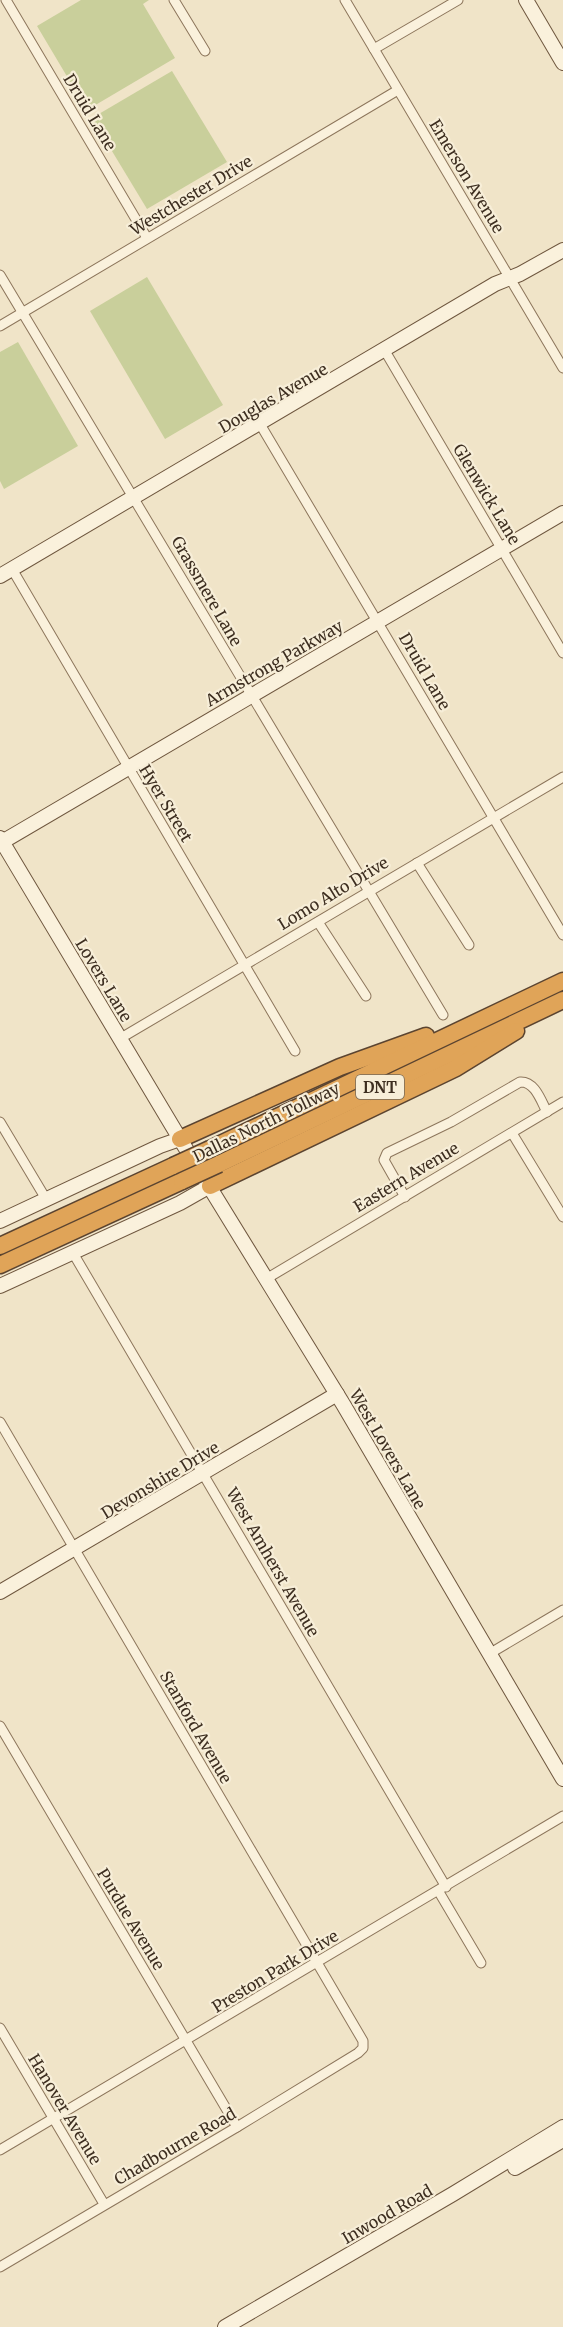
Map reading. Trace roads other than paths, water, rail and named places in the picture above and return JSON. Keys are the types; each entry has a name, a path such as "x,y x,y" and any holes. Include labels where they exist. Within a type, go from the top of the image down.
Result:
{"highway":[{"name":"Dallas North Tollway","path":"0,1265 182,1181 215,1156 460,1030 563,981"},
{"name":"Dallas North Tollway","path":"0,1246 173,1166 215,1156 563,1000"},
{"path":"210,1186 456,1068 508,1038 541,1011"},
{"path":"180,1139 340,1067 419,1037 460,1030"}],"street":[{"name":"Druid Lane","path":"6,0 147,238"},
{"path":"174,0 205,51"},
{"name":"Emerson Avenue","path":"345,0 563,368"},
{"path":"374,49 458,0"},
{"path":"526,0 563,63"},
{"name":"Westchester Drive","path":"0,326 398,90"},
{"name":"Douglas Avenue","path":"6,573 495,284 563,250"},
{"name":"Grassmere Lane","path":"0,275 135,497 251,696 443,1015"},
{"name":"Glenwick Lane","path":"385,351 563,652"},
{"name":"Druid Lane","path":"260,424 563,935"},
{"name":"Armstrong Parkway","path":"1,840 128,769 563,513"},
{"name":"Hyer Street","path":"6,573 128,769 295,1051"},
{"name":"Lomo Alto Drive","path":"121,1038 563,777"},
{"name":"Lovers Lane","path":"1,840 180,1139"},
{"path":"417,862 469,945"},
{"path":"318,921 366,996"},
{"path":"405,1197 384,1160 387,1154 451,1122 520,1082 528,1083 533,1087 547,1112"},
{"name":"Eastern Avenue","path":"266,1279 563,1102"},
{"path":"0,1122 46,1199"},
{"path":"512,1133 563,1217"},
{"path":"0,1221 160,1146 180,1139"},
{"name":"West Lovers Lane","path":"180,1139 337,1394 563,1779"},
{"path":"0,1286 180,1203 210,1186"},
{"name":"West Amherst Avenue","path":"73,1253 204,1473 442,1889 481,1963"},
{"name":"Devonshire Drive","path":"0,1592 337,1394"},
{"name":"Stanford Avenue","path":"0,1422 363,2041 363,2048"},
{"path":"489,1654 563,1610"},
{"name":"Purdue Avenue","path":"0,1726 237,2127"},
{"name":"Preston Park Drive","path":"0,2150 318,1964 563,1816"},
{"name":"Hanover Avenue","path":"0,2028 104,2204"},
{"name":"Chadbourne Road","path":"0,2267 237,2127 363,2048"},
{"name":"Inwood Road","path":"225,2327 563,2127"},
{"name":"Inwood Road","path":"240,2327 563,2140"}]}
